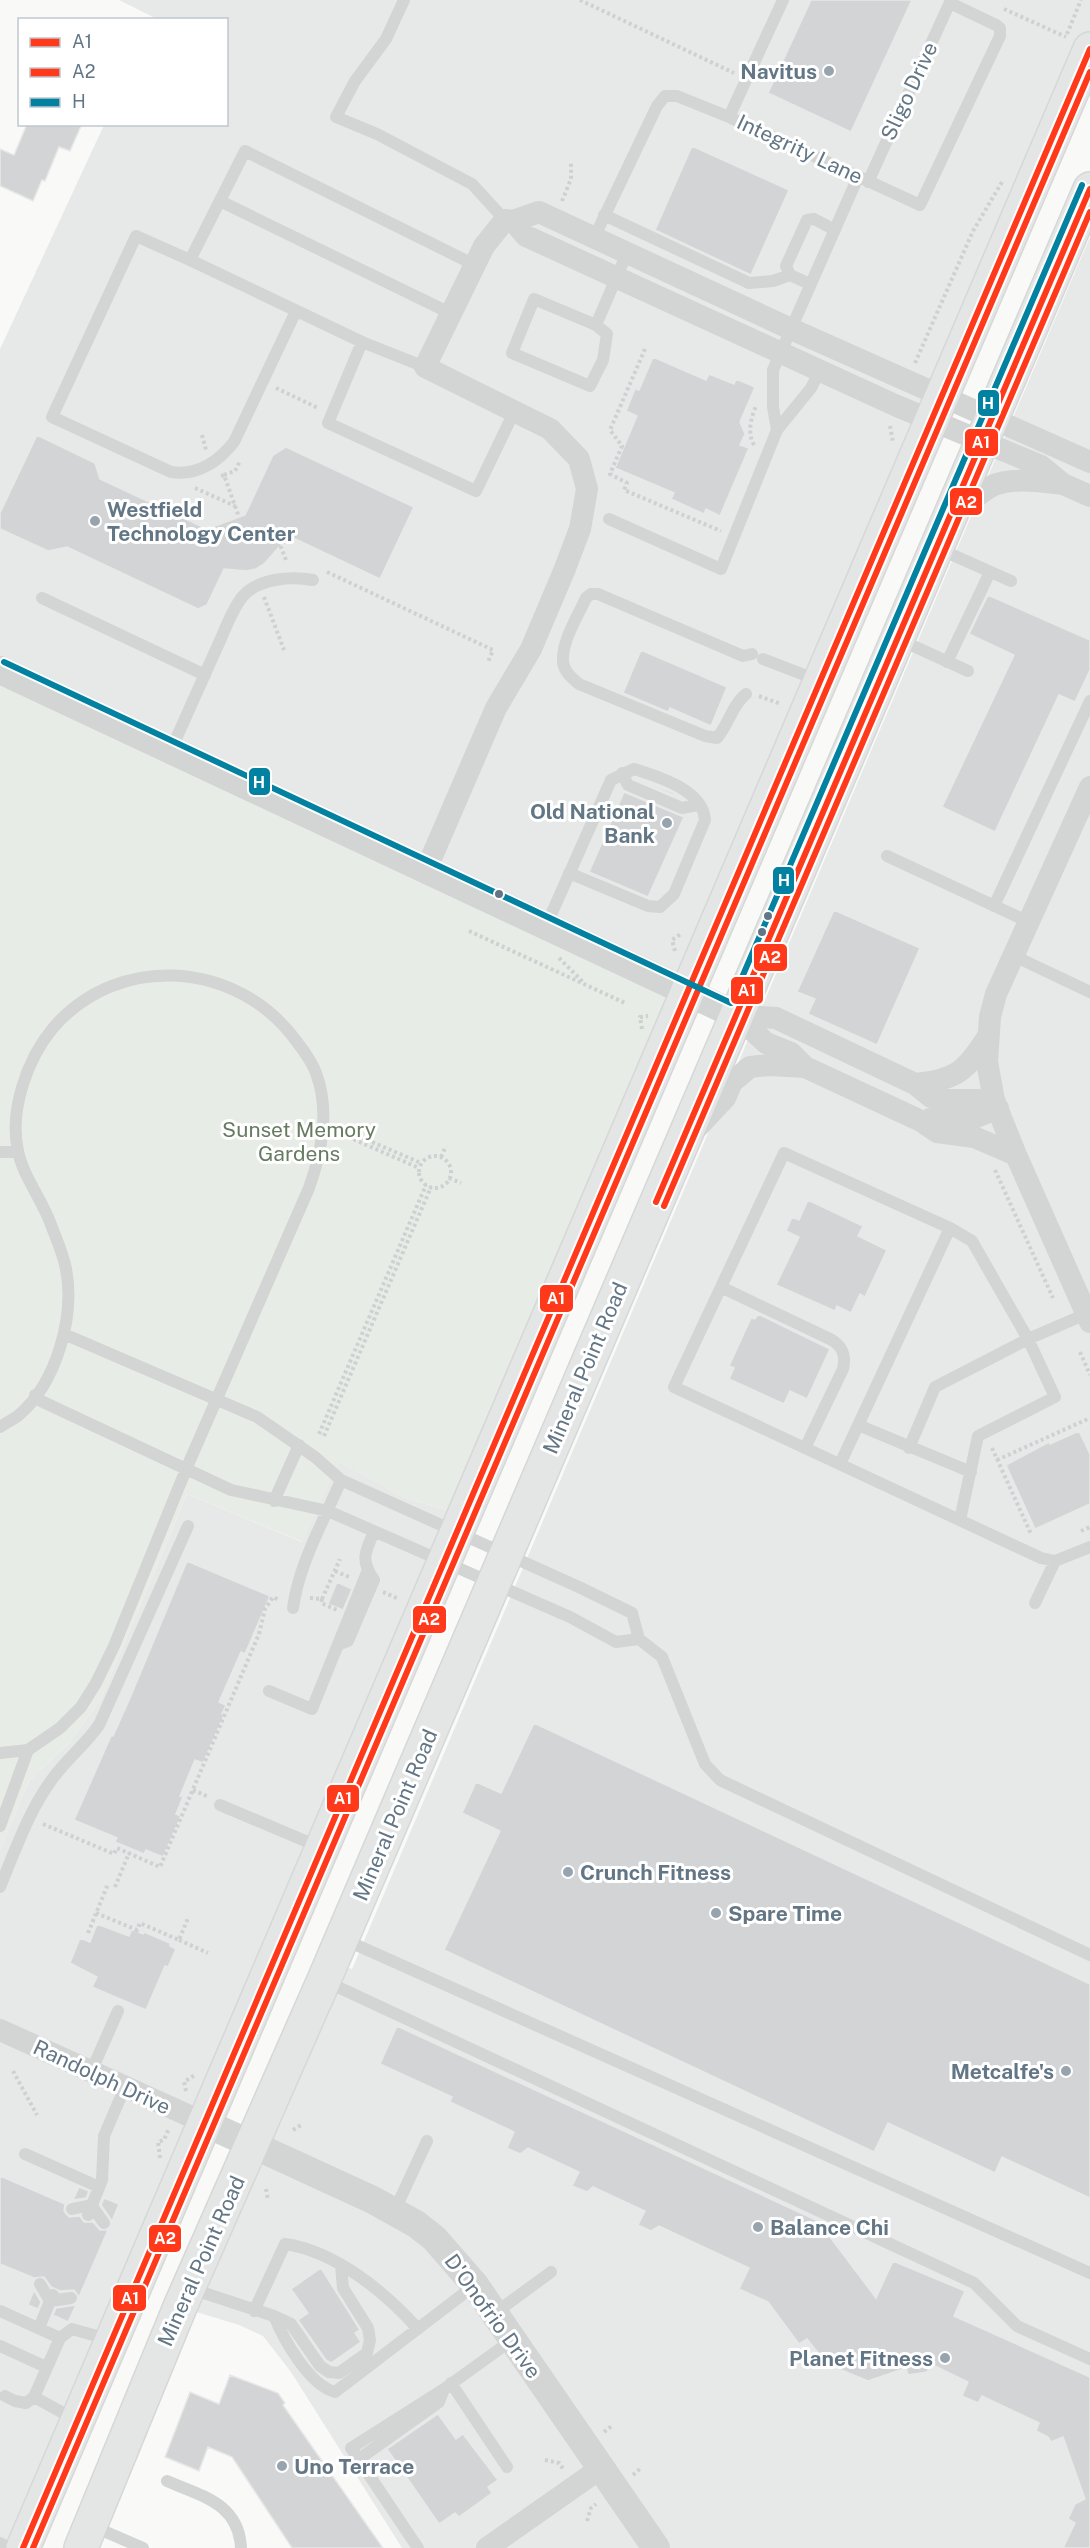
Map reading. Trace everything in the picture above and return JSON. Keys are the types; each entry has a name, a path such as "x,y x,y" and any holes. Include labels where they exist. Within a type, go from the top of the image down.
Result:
{"main road":[{"path":"23,2548 935,408 1072,44"},
{"name":"Mineral Point Road","path":"86,2537 189,2288 342,1939 1090,189"}],"street":[{"path":"426,870 496,708 531,649 580,529 587,489 579,459 550,429 425,367 484,246 509,220 539,212 791,329 935,408"},
{"path":"509,220 526,236 820,371 935,408 986,429 1090,462"},
{"path":"986,429 1041,466 1063,484 1090,496"},
{"path":"942,534 995,484 1022,482 1063,484"},
{"path":"0,670 736,1015 766,1043 791,1053 805,1067 921,1121 937,1132 974,1137 1016,1155"},
{"path":"1088,1318 1016,1155 996,1104 987,1062 988,1037 996,994 1027,921 1090,787"},
{"path":"736,1015 776,1018 915,1084 931,1097 996,1104"},
{"path":"915,1084 942,1080 961,1072 972,1063 988,1037"},
{"path":"679,1147 725,1098 732,1082 750,1067 769,1065 805,1067"},
{"path":"921,1121 937,1118 971,1119 996,1104"},
{"name":"Randolph Drive","path":"0,2030 205,2123"},
{"name":"D'Onofrio Drive","path":"205,2123 373,2200 416,2224 434,2238 475,2285 656,2548"},
{"path":"487,2548 601,2468"}],"lane":[{"path":"405,0 387,39 355,81 336,117 377,134 472,184 509,220"},
{"name":"Integrity Lane","path":"783,0 729,117 920,205 1000,36 1000,28 996,25 950,1"},
{"name":"Sligo Drive","path":"777,430 773,407 773,370 780,352 835,230 863,179 950,1"},
{"path":"594,238 657,106 665,96 677,96 729,117"},
{"path":"190,260 245,151 475,265"},
{"path":"220,201 452,314"},
{"path":"604,215 750,283 773,281 790,275"},
{"path":"810,284 790,275 786,266 807,220 814,219 835,230"},
{"path":"296,311 234,442 223,456 206,468 180,473 171,472 52,417 136,236 190,260 362,342 425,367"},
{"path":"596,325 627,253"},
{"path":"534,299 596,325 607,334 603,360 590,386 512,353 534,299"},
{"path":"362,342 328,423 476,491 515,410"},
{"path":"609,519 721,569 777,430 811,388 820,371"},
{"path":"942,534 990,572 1011,581"},
{"path":"948,662 990,572"},
{"path":"171,750 244,595 260,585 273,581 291,578 313,580"},
{"path":"746,694 738,701 726,728 717,738 705,736 579,684 569,676 562,663 566,645 586,598 591,594 598,594 743,656 757,656 820,681"},
{"path":"42,598 205,675"},
{"path":"897,639 968,671"},
{"path":"994,906 1090,701"},
{"path":"546,926 604,792 611,780 634,769 648,773 689,792 705,812 705,820 674,894 660,907 648,906 569,873"},
{"path":"622,773 628,785 682,808 698,805"},
{"path":"887,856 1027,921"},
{"path":"1012,955 1090,992"},
{"path":"0,1427 20,1414 41,1388 62,1344 68,1313 66,1268 49,1219 18,1152 17,1115 23,1086 35,1056 52,1029 75,1006 97,992 123,982 153,976 188,976 211,980 246,996 265,1008 287,1028 316,1072 322,1099 321,1153 309,1188 187,1467 114,1646 96,1683 81,1707 60,1728 28,1750 0,1753"},
{"path":"0,1152 18,1152"},
{"path":"960,1520 978,1436 1055,1396 1028,1340 972,1241 950,1228 784,1153 674,1388 1041,1558 1055,1561 1090,1547"},
{"path":"840,1464 950,1228"},
{"path":"721,1287 832,1340 842,1349 843,1369 805,1448"},
{"path":"909,1448 935,1387 1028,1340 1088,1318"},
{"path":"64,1334 257,1417 299,1445 341,1480 457,1533 500,1570 570,1617 615,1642 639,1639"},
{"path":"35,1395 41,1401 187,1467 231,1490 328,1511 444,1564 500,1570 632,1613 639,1639 662,1657 705,1764 720,1780 1090,1956"},
{"path":"858,1425 971,1472"},
{"path":"274,1501 299,1445"},
{"path":"293,1604 310,1550 341,1480"},
{"path":"0,1887 30,1819 53,1778 85,1745 99,1725 188,1526"},
{"path":"338,1645 348,1641 372,1587 374,1580 368,1570 364,1554 374,1532"},
{"path":"1035,1603 1055,1561"},
{"path":"269,1691 312,1709 368,1570"},
{"path":"0,1826 28,1750"},
{"path":"220,1805 323,1848"},
{"path":"342,1939 1090,2273"},
{"path":"324,1980 974,2283 1017,2326 1090,2359"},
{"path":"91,2072 118,2011"},
{"path":"89,2210 102,2180 104,2136 125,2087"},
{"path":"394,2212 427,2141"},
{"path":"25,2154 99,2187"},
{"path":"72,2209 89,2210 104,2223"},
{"path":"254,2311 285,2244 318,2251 341,2265 395,2303 418,2329"},
{"path":"189,2288 274,2316 291,2324 320,2366 329,2372 339,2373 367,2354 370,2340 368,2328 343,2288 341,2265"},
{"path":"494,2314 551,2272"},
{"path":"40,2284 52,2296 71,2298"},
{"path":"274,2316 281,2332 316,2382 324,2389 335,2392 475,2285"},
{"path":"39,2328 52,2296"},
{"path":"0,2311 60,2338"},
{"path":"5,2396 26,2403 34,2397 60,2338 72,2329 111,2340"},
{"path":"418,2548 359,2459 439,2402 447,2386 512,2340"},
{"path":"0,2346 46,2367"},
{"path":"447,2386 507,2467"},
{"path":"34,2397 77,2420"},
{"path":"167,2481 220,2504 239,2532 242,2548"},
{"path":"86,2537 143,2548"},
{"path":"0,2544 10,2548"}],"path":[{"path":"580,0 746,79"},
{"path":"994,5 1072,44 1081,0"},
{"path":"561,204 571,179 571,162"},
{"path":"913,365 973,231 1006,176"},
{"path":"645,349 610,430 622,446 610,474 627,483 624,490 724,532 728,522"},
{"path":"270,398 275,387 332,414"},
{"path":"757,449 751,439 751,419 758,400"},
{"path":"202,435 208,453"},
{"path":"214,479 235,471 243,455"},
{"path":"224,475 239,517"},
{"path":"204,483 194,487 235,506"},
{"path":"278,534 286,538 281,547 286,560"},
{"path":"279,563 286,560 297,562"},
{"path":"319,569 493,650 488,662"},
{"path":"264,596 284,650"},
{"path":"469,931 625,1003"},
{"path":"672,940 675,949"},
{"path":"640,1017 647,1016"},
{"path":"338,1130 420,1166"},
{"path":"441,1157 446,1146"},
{"path":"431,1156 441,1157 451,1168 449,1178 444,1185 428,1186 421,1180 420,1166 431,1156"},
{"path":"995,1169 1053,1298"},
{"path":"449,1178 461,1183"},
{"path":"322,1435 428,1186"},
{"path":"1080,1352 1090,1375"},
{"path":"997,1460 1090,1418"},
{"path":"992,1447 1029,1532 1039,1540"},
{"path":"1073,1534 1090,1527"},
{"path":"340,1559 321,1603 349,1616"},
{"path":"38,1833 42,1823 114,1854 117,1848 160,1867 260,1634 266,1607 273,1597 293,1604 307,1598 322,1599"},
{"path":"115,1887 129,1853"},
{"path":"88,1933 108,1884"},
{"path":"96,1912 137,1930 140,1923 208,1953"},
{"path":"179,1940 188,1918"},
{"path":"13,2072 37,2115"},
{"path":"184,2082 187,2089"},
{"path":"292,2130 301,2125"},
{"path":"158,2142 164,2140"},
{"path":"266,2189 268,2200"},
{"path":"545,2460 559,2463"},
{"path":"587,2521 591,2508"}],"shaded area":[{"path":"119,0 1090,0 1090,49 687,993 0,670 0,349 104,126 228,126 228,18 153,17"},
{"path":"1090,237 1090,2548 402,2548 291,2372 263,2336 239,2325 180,2307 332,1961 352,1969"},
{"path":"338,1461 405,1498 465,1515 23,2548 0,2548 0,1850 29,1781 69,1743 101,1699 187,1494 302,1542"}],"green space":[{"name":"Sunset Memory Gardens","path":"0,670 687,993 465,1515 405,1498 339,1462 303,1542 187,1494 101,1699 69,1743 29,1781 0,1850"}],"building":[{"name":"Navitus","path":"811,0 912,0 851,132 768,93"},
{"path":"26,126 81,126 70,151 59,147 45,181 42,180 33,201 0,186 0,149 14,155"},
{"path":"692,146 789,190 751,275 655,230"},
{"path":"653,357 706,380 709,374 734,384 736,379 755,387 740,422 745,434 740,445 749,448 720,516 706,509 704,514 671,499 674,493 615,468 637,416 626,411 635,389 639,390"},
{"name":"Westfield Technology Center","path":"37,435 95,463 100,479 207,529 245,515 273,455 286,447 414,507 380,579 289,536 264,564 256,569 247,571 224,569 207,605 198,609 67,547 48,551 0,529 0,513"},
{"path":"988,595 1090,640 1090,670 1075,702 1059,695 995,832 942,807 1014,655 969,634"},
{"path":"641,650 727,687 711,726 670,708 668,712 623,693"},
{"path":"646,782 674,793 673,795"},
{"path":"624,792 684,817 648,897 589,872"},
{"path":"834,910 920,948 877,1045 808,1014 815,999 797,992"},
{"path":"808,1200 863,1226 858,1236 887,1250 865,1297 860,1294 851,1313 837,1306 835,1311 776,1285 799,1237 786,1231 792,1217 799,1220"},
{"path":"758,1314 830,1349 807,1399 790,1391 784,1404 729,1379 734,1368 729,1366 751,1318 755,1319"},
{"path":"1079,1431 1090,1454 1090,1504 1035,1529 1006,1465 1049,1442 1050,1444"},
{"path":"187,1561 270,1596 245,1654 241,1652 219,1702 226,1705 222,1714 224,1715 203,1763 195,1760 180,1796 183,1797 176,1814 181,1816 163,1857 146,1850 144,1854 115,1842 117,1838 74,1820 130,1698"},
{"path":"337,1582 352,1589 343,1610 328,1604"},
{"path":"534,1723 1090,1984 1090,2198 1002,2157 995,2173 888,2123 874,2152 444,1950 500,1831 462,1813 476,1782 501,1793"},
{"path":"97,1924 129,1936 132,1929 143,1934 144,1932 170,1943 170,1946 176,1949 168,1967 165,1966 146,2010 92,1987 97,1977 70,1963 80,1938 90,1942"},
{"path":"397,2026 818,2221 876,2298 893,2261 965,2291 954,2316 1090,2377 1090,2548 1063,2548 1075,2523 1068,2519 1075,2504 1085,2499 1063,2437 1051,2442 1048,2437 1036,2431 1039,2423 982,2396 978,2403 962,2396 968,2382 931,2364 927,2372 908,2375 906,2368 868,2381 827,2364 807,2339 799,2344 768,2302 739,2289 749,2268 659,2226 651,2231 638,2225 645,2211 593,2187 587,2192 572,2186 579,2172 528,2148 520,2154 507,2148 514,2132 450,2102 452,2097 380,2064"},
{"path":"0,2176 65,2204 64,2211 69,2217 80,2216 84,2222 93,2222 100,2230 108,2230 79,2297 74,2290 60,2291 51,2287 44,2277 34,2278 0,2264"},
{"path":"79,2187 89,2191 86,2198 73,2200"},
{"path":"104,2198 119,2204 112,2221 101,2205"},
{"path":"321,2268 360,2330 355,2333 361,2342 331,2363 326,2360 298,2320 308,2313 291,2289"},
{"path":"34,2290 41,2302 38,2309 28,2305"},
{"path":"76,2305 68,2322 53,2315 56,2308"},
{"name":"Uno Terrace","path":"230,2375 278,2393 285,2403 283,2405 383,2548 292,2548 232,2457 208,2447 199,2471 165,2457 190,2392 219,2404"},
{"path":"438,2414 456,2439 463,2434 498,2480 488,2487 492,2493 459,2517 455,2513 439,2524 387,2449"}],"transit line":[{"name":"A1","path":"23,2548 1090,49"},
{"name":"A2","path":"33,2548 1090,72"},
{"name":"H","path":"4,662 731,1003 1082,185"},
{"name":"A1","path":"656,1202 1090,189"},
{"name":"A2","path":"664,1206 1090,212"}],"place":[{"name":"Navitus","path":"829,71"},
{"name":"Westfield Technology Center","path":"95,521"},
{"name":"Old National Bank","path":"667,823"},
{"name":"Crunch Fitness","path":"568,1872"},
{"name":"Spare Time","path":"716,1913"},
{"name":"Metcalfe's","path":"1066,2071"},
{"name":"Balance Chi","path":"758,2227"},
{"name":"Planet Fitness","path":"945,2358"},
{"name":"Uno Terrace","path":"282,2466"}]}
